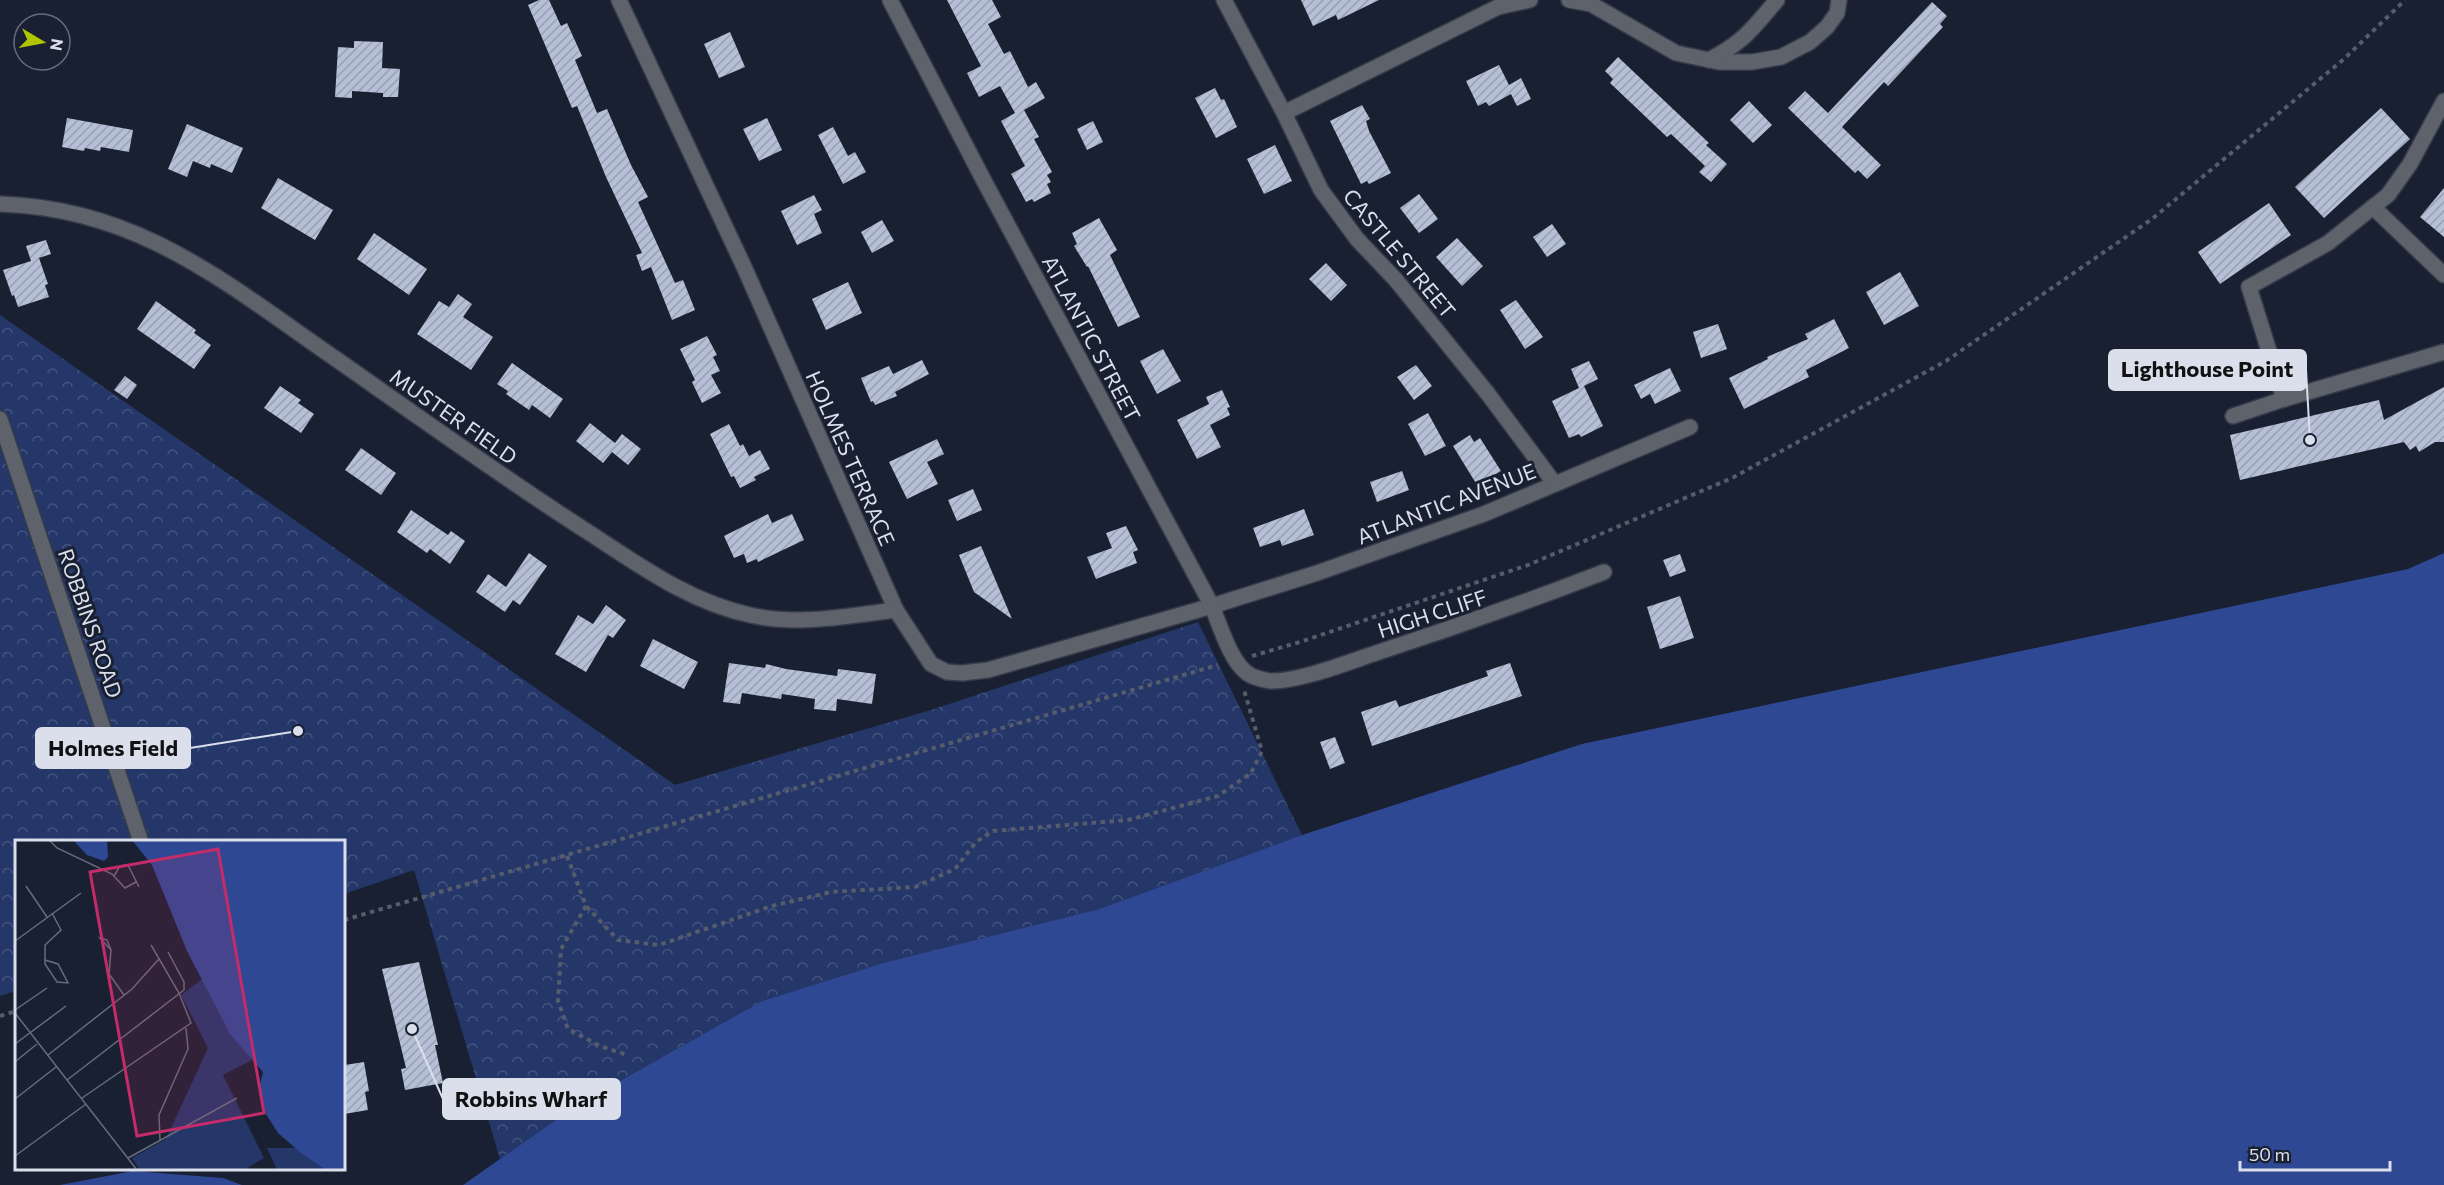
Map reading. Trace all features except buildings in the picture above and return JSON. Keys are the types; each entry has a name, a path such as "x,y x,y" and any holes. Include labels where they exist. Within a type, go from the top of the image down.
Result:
{"street":[{"name":"HOLMES TERRACE","path":"619,0 746,269 897,610 931,664 947,672 988,670 1212,606"},
{"name":"ATLANTIC STREET","path":"890,0 982,180 1212,606 1225,641 1236,660 1251,676 1270,681"},
{"name":"CASTLE STREET","path":"1224,0 1284,113 1321,190 1357,239 1396,280 1488,394 1555,484"},
{"path":"1284,113 1498,7 1530,0"},
{"path":"1569,0 1591,4 1676,53 1709,60 1752,62 1781,57 1810,42 1827,27 1837,13 1839,0"},
{"path":"1709,60 1734,46 1748,34 1777,0"},
{"path":"2284,399 2249,287 2328,243 2388,195 2410,164 2444,101"},
{"name":"MUSTER FIELD","path":"0,204 34,205 79,213 114,224 158,243 216,276 564,517 667,582 701,600 751,616 817,620 897,610"},
{"path":"2373,207 2444,275"},
{"path":"2233,416 2444,352"},
{"name":"ROBBINS ROAD","path":"0,419 140,840"},
{"name":"ATLANTIC AVENUE","path":"1212,606 1317,573 1484,514 1690,428"},
{"name":"HIGH CLIFF","path":"1270,681 1308,674 1349,662 1498,613 1604,572"}],"path":[{"path":"567,856 586,906 618,939 659,945 772,906 831,892 915,887 955,869 976,842 993,831 1128,820 1218,796 1251,773 1262,752 1236,660"},
{"path":"586,906 561,949 558,1001 568,1029 600,1046 627,1055"},
{"path":"0,1016 15,1011"}],"green space":[{"path":"0,315 675,785 931,710 1198,622 1302,835 1099,909 883,963 762,1001 577,1105 500,1159 414,870 345,894 345,840 15,840 15,991 0,996"}],"shaded area":[{"path":"2444,553 2444,1185 463,1185 577,1105 762,1001 883,963 1099,909 1302,835 1582,744 2408,569"},
{"path":"133,1171 223,1178 242,1185 60,1185"}],"place":[{"name":"Lighthouse Point","path":"2310,440"},
{"name":"Holmes Field","path":"298,731"},
{"name":"Robbins Wharf","path":"412,1029"}]}
